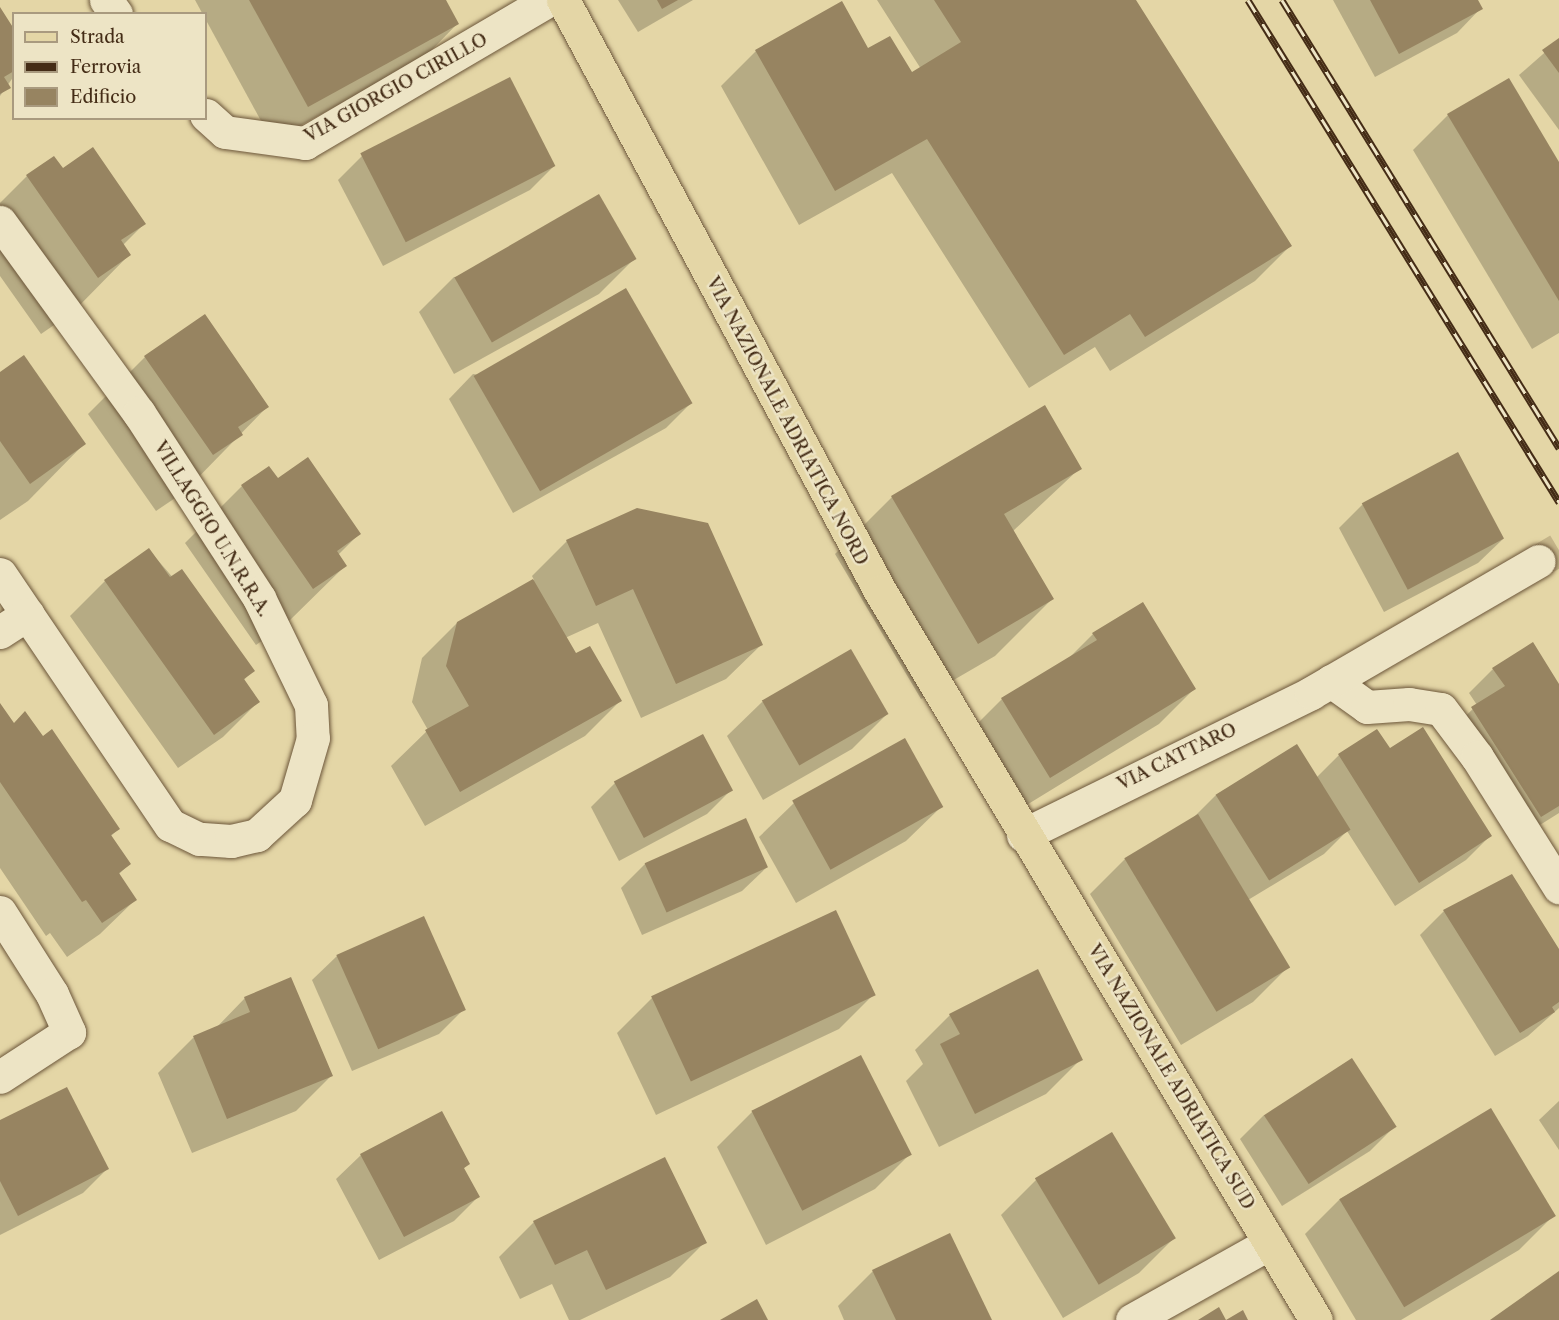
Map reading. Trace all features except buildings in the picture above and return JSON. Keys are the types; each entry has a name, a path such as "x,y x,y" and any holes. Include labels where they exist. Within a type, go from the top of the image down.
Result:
{"main road":[{"name":"VIA NAZIONALE ADRIATICA NORD","path":"563,0 794,437 1023,835"},
{"name":"VIA NAZIONALE ADRIATICA SUD","path":"1023,835 1316,1320"}],"street":[{"name":"VIA GIORGIO CIRILLO","path":"207,116 225,132 305,143 549,0"},
{"name":"VILLAGGIO U.N.R.R.A.","path":"0,222 139,414 259,598 311,705 313,738 296,800 257,835 231,841 199,839 170,825 0,574"},
{"name":"VIA CATTARO","path":"1023,835 1331,681 1539,561"},
{"path":"0,632 27,614"},
{"path":"1331,681 1367,707 1409,704 1442,709 1477,757 1559,887"},
{"path":"0,912 52,994 69,1032 0,1077"},
{"path":"1132,1320 1270,1243"}],"tunnel":[{"path":"1539,561 1559,549"}],"railway":[{"path":"1248,0 1559,502"},
{"path":"1282,0 1559,448"}]}
